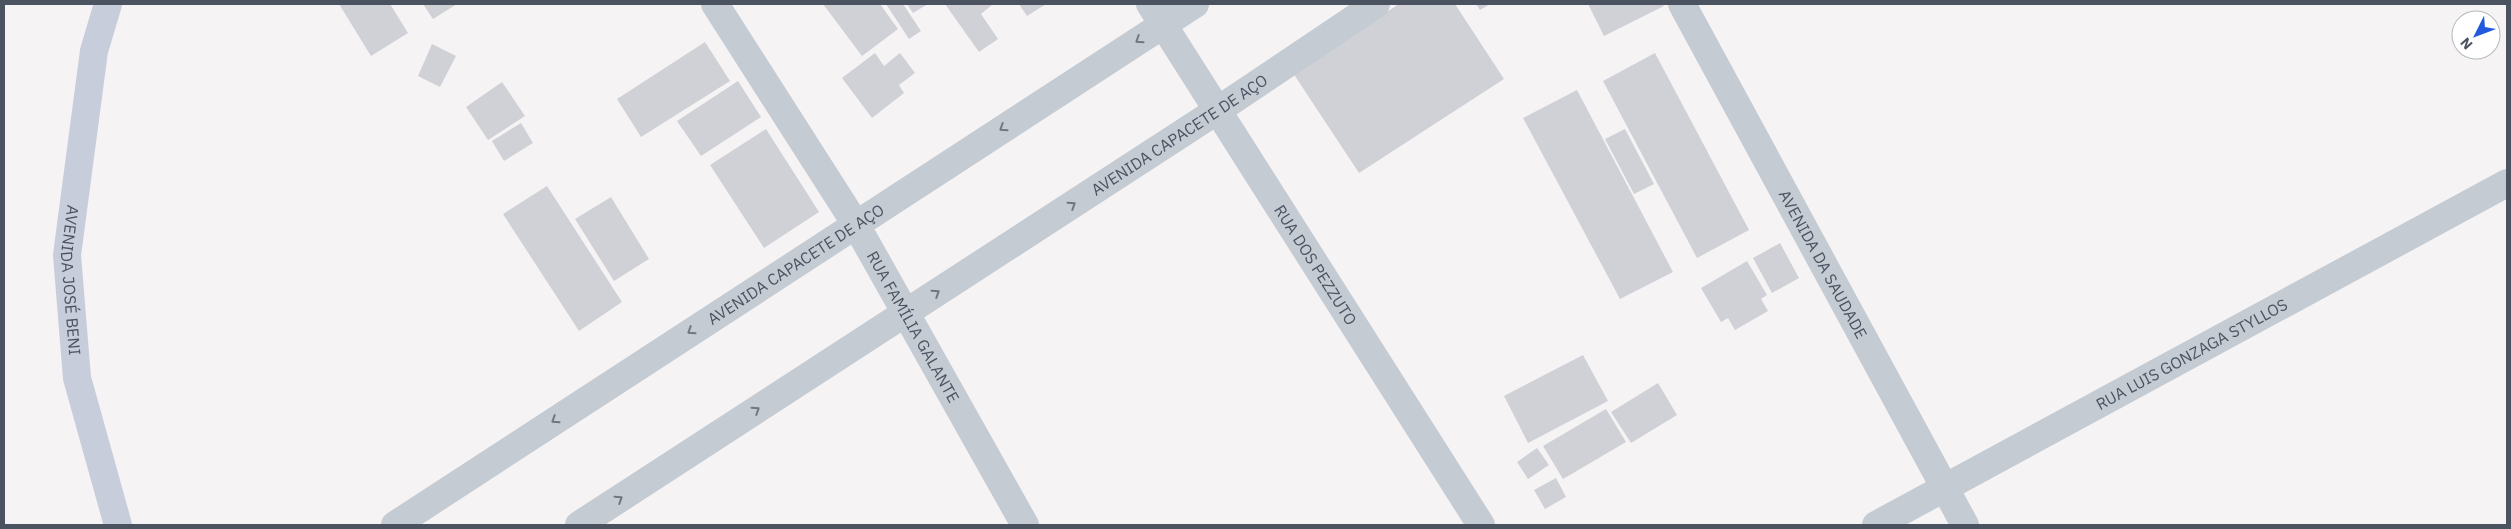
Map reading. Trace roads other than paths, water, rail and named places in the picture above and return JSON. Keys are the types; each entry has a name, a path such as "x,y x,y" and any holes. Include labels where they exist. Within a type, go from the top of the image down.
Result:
{"main road":[{"name":"AVENIDA JOSÉ BENI","path":"108,4 94,51 67,255 77,378 118,525"}],"street":[{"name":"RUA FAMÍLIA GALANTE","path":"715,4 855,223 1025,525"},
{"name":"AVENIDA CAPACETE DE AÇO","path":"395,525 855,223 1156,14 1195,4"},
{"name":"AVENIDA CAPACETE DE AÇO","path":"578,525 1218,110 1376,4"},
{"name":"AVENIDA DA SAUDADE","path":"1682,4 1965,525"},
{"name":"RUA DOS PEZZUTO","path":"1156,14 1481,525"},
{"name":"RUA LUIS GONZAGA STYLLOS","path":"1876,525 2507,183"}]}
